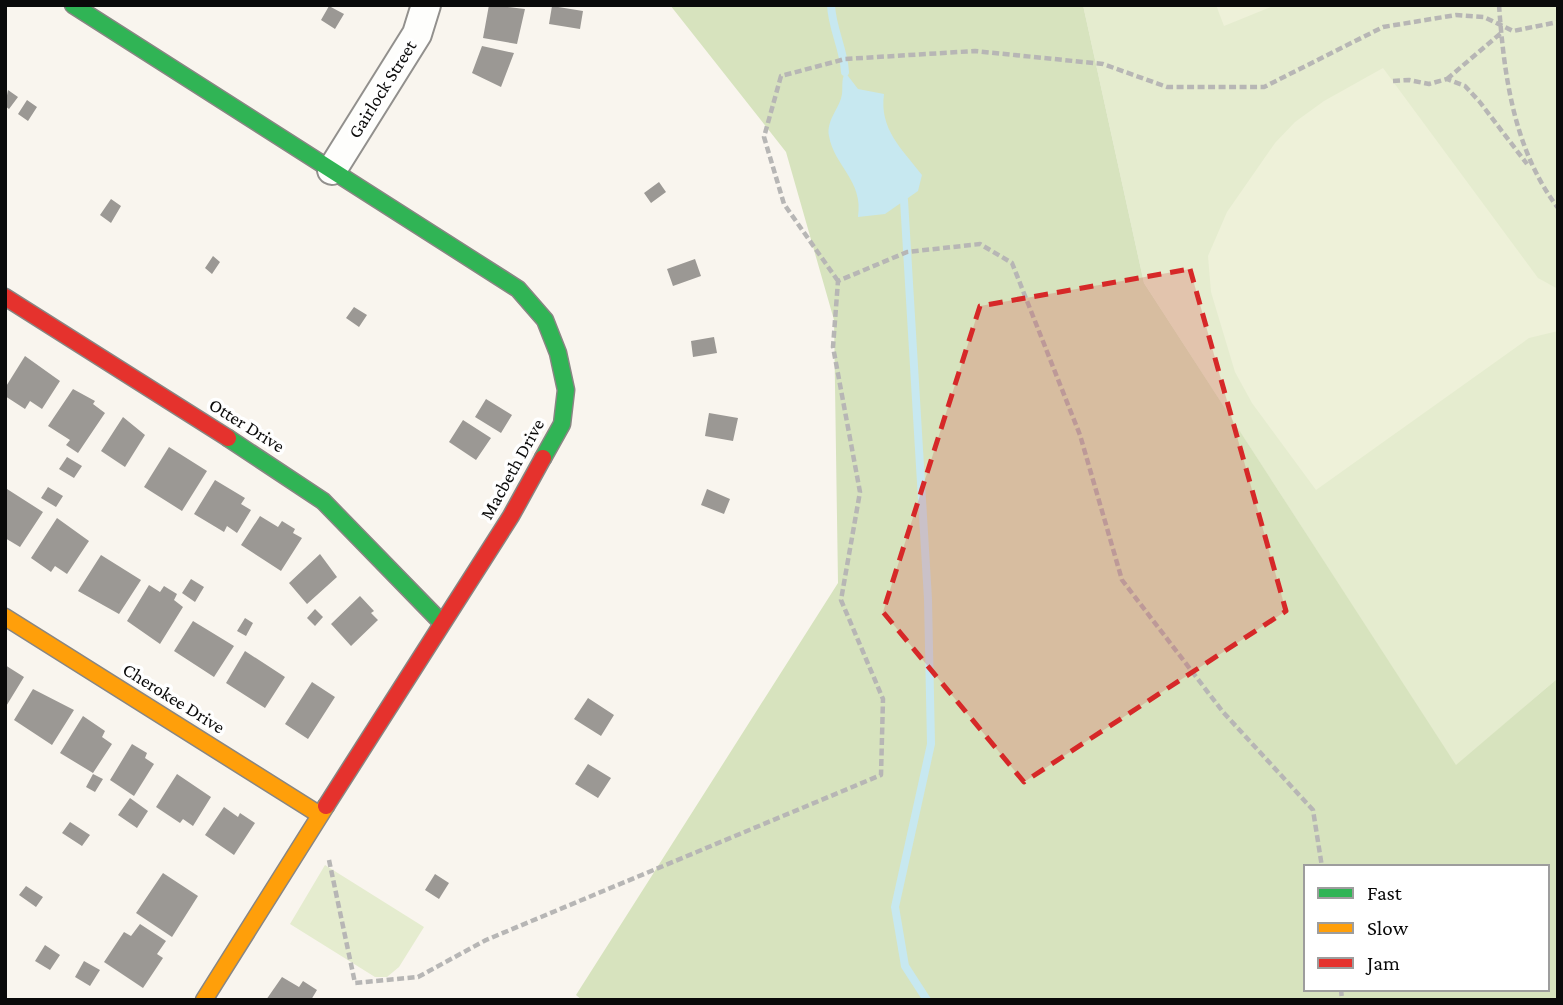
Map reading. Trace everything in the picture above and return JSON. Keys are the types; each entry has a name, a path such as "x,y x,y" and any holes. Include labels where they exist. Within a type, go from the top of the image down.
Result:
{"street":[{"name":"Macbeth Drive","path":"73,5 518,289 545,320 558,353 566,390 562,424 512,516 441,622 204,1000"},
{"name":"Gairlock Street","path":"332,170 417,34 426,5"},
{"name":"Otter Drive","path":"5,297 293,479 323,501 441,622"},
{"name":"Cherokee Drive","path":"5,617 320,815"}],"path":[{"path":"1499,5 1515,118 1532,170"},
{"path":"320,815 355,983 418,977 486,940 881,775 883,699 841,600 860,492 833,347 838,281 784,204 764,137 781,76 845,59 975,51 1103,64 1167,87 1264,87 1383,27 1398,23 1456,15 1485,17 1513,31 1558,22"},
{"path":"1393,81 1409,80 1429,85 1447,79 1501,33"},
{"path":"1447,79 1465,86 1479,101 1558,208"},
{"path":"838,281 907,252 980,244 1012,263 1080,435 1122,580 1223,712 1312,810 1322,865"}],"highlighted area":[{"path":"1190,269 1286,611 1024,782 883,612 980,306"}],"green space":[{"path":"670,5 1083,5 1144,283 1456,765 1558,678 1558,1000 582,1000 576,995 838,583 834,320 786,152"},
{"path":"1083,5 1558,5 1558,678 1456,766 1144,283"},
{"path":"1216,5 1276,5 1224,26"},
{"path":"1383,68 1538,278 1558,289 1558,331 1529,338 1316,490 1252,403 1235,372 1211,292 1208,256 1227,212 1275,143 1295,122 1324,101"},
{"path":"325,865 424,927 399,967 387,977 375,977 290,924"}],"water":[{"path":"845,72 858,89 884,94 883,106 889,128 922,175 918,191 885,214 858,217 857,193 832,147 829,125 841,99"}],"building":[{"path":"489,5 525,9 517,44 483,38"},
{"path":"329,6 344,14 335,29 321,20"},
{"path":"552,6 583,11 580,29 549,24"},
{"path":"482,46 514,53 501,87 472,73"},
{"path":"8,90 18,97 9,109 5,106"},
{"path":"27,100 37,107 28,121 18,114"},
{"path":"659,182 666,192 651,203 644,193"},
{"path":"111,199 121,206 111,223 100,215"},
{"path":"213,256 220,262 212,274 205,268"},
{"path":"695,259 701,276 673,286 667,269"},
{"path":"354,307 367,315 359,327 346,318"},
{"path":"714,337 717,353 693,357 691,341"},
{"path":"25,356 60,381 42,409 30,401 25,409 5,396 5,388"},
{"path":"73,389 95,401 93,404 105,413 78,453 66,445 70,440 48,426"},
{"path":"486,399 512,415 501,433 475,417"},
{"path":"709,413 738,418 733,441 705,436"},
{"path":"123,417 145,435 125,467 101,451"},
{"path":"463,420 491,438 476,460 449,442"},
{"path":"169,447 207,471 182,511 144,487"},
{"path":"67,457 82,466 74,478 59,469"},
{"path":"215,480 245,498 241,504 251,510 237,533 227,526 224,532 194,514"},
{"path":"48,487 63,496 56,507 41,498"},
{"path":"7,489 43,512 20,547 5,538"},
{"path":"707,489 730,499 724,514 701,505"},
{"path":"260,516 278,527 282,521 295,529 293,533 302,538 281,571 241,545"},
{"path":"57,518 89,541 67,574 55,566 51,572 31,558"},
{"path":"320,554 337,577 307,604 289,583"},
{"path":"101,555 141,580 119,614 78,591"},
{"path":"191,579 204,587 195,602 182,593"},
{"path":"149,585 160,592 164,586 177,594 174,600 183,607 160,644 127,621"},
{"path":"360,596 374,611 371,613 378,620 351,646 331,624"},
{"path":"315,609 323,617 315,626 307,618"},
{"path":"245,618 253,623 246,636 237,631"},
{"path":"193,621 234,646 214,677 174,651"},
{"path":"245,651 285,677 265,708 226,683"},
{"path":"5,665 24,677 5,708"},
{"path":"312,682 335,697 308,739 285,724"},
{"path":"33,689 74,710 52,745 14,720"},
{"path":"588,698 614,715 601,736 574,719"},
{"path":"83,716 105,731 102,737 112,744 93,773 60,753"},
{"path":"132,744 147,753 145,758 154,764 134,796 110,780"},
{"path":"588,764 611,778 598,798 575,784"},
{"path":"93,774 103,779 95,792 86,787"},
{"path":"177,774 211,797 193,826 183,819 180,823 156,807"},
{"path":"130,798 148,811 137,828 118,815"},
{"path":"224,807 238,817 240,813 255,823 234,855 205,835"},
{"path":"70,822 90,835 82,846 62,833"},
{"path":"163,873 198,896 172,937 136,913"},
{"path":"435,874 449,883 439,899 425,890"},
{"path":"26,886 43,897 36,907 19,895"},
{"path":"140,924 166,941 157,954 163,958 143,988 104,962 124,932 131,936"},
{"path":"45,945 60,955 50,970 35,961"},
{"path":"84,961 100,970 90,986 75,977"},
{"path":"282,977 299,987 303,981 317,990 311,1000 266,1000"}],"waterway":[{"path":"831,5 845,72"},
{"path":"904,200 928,599 931,744 895,907 905,966 927,1000"}],"traffic: fast":[{"path":"73,5 518,289 545,320 558,353 566,390 562,424 543,458"},
{"path":"228,438 323,501 441,622"}],"traffic: slow":[{"path":"5,617 320,815"},
{"path":"204,1000 326,806"}],"traffic: jam":[{"path":"5,297 228,438"},
{"path":"326,806 511,516 543,458"}]}
